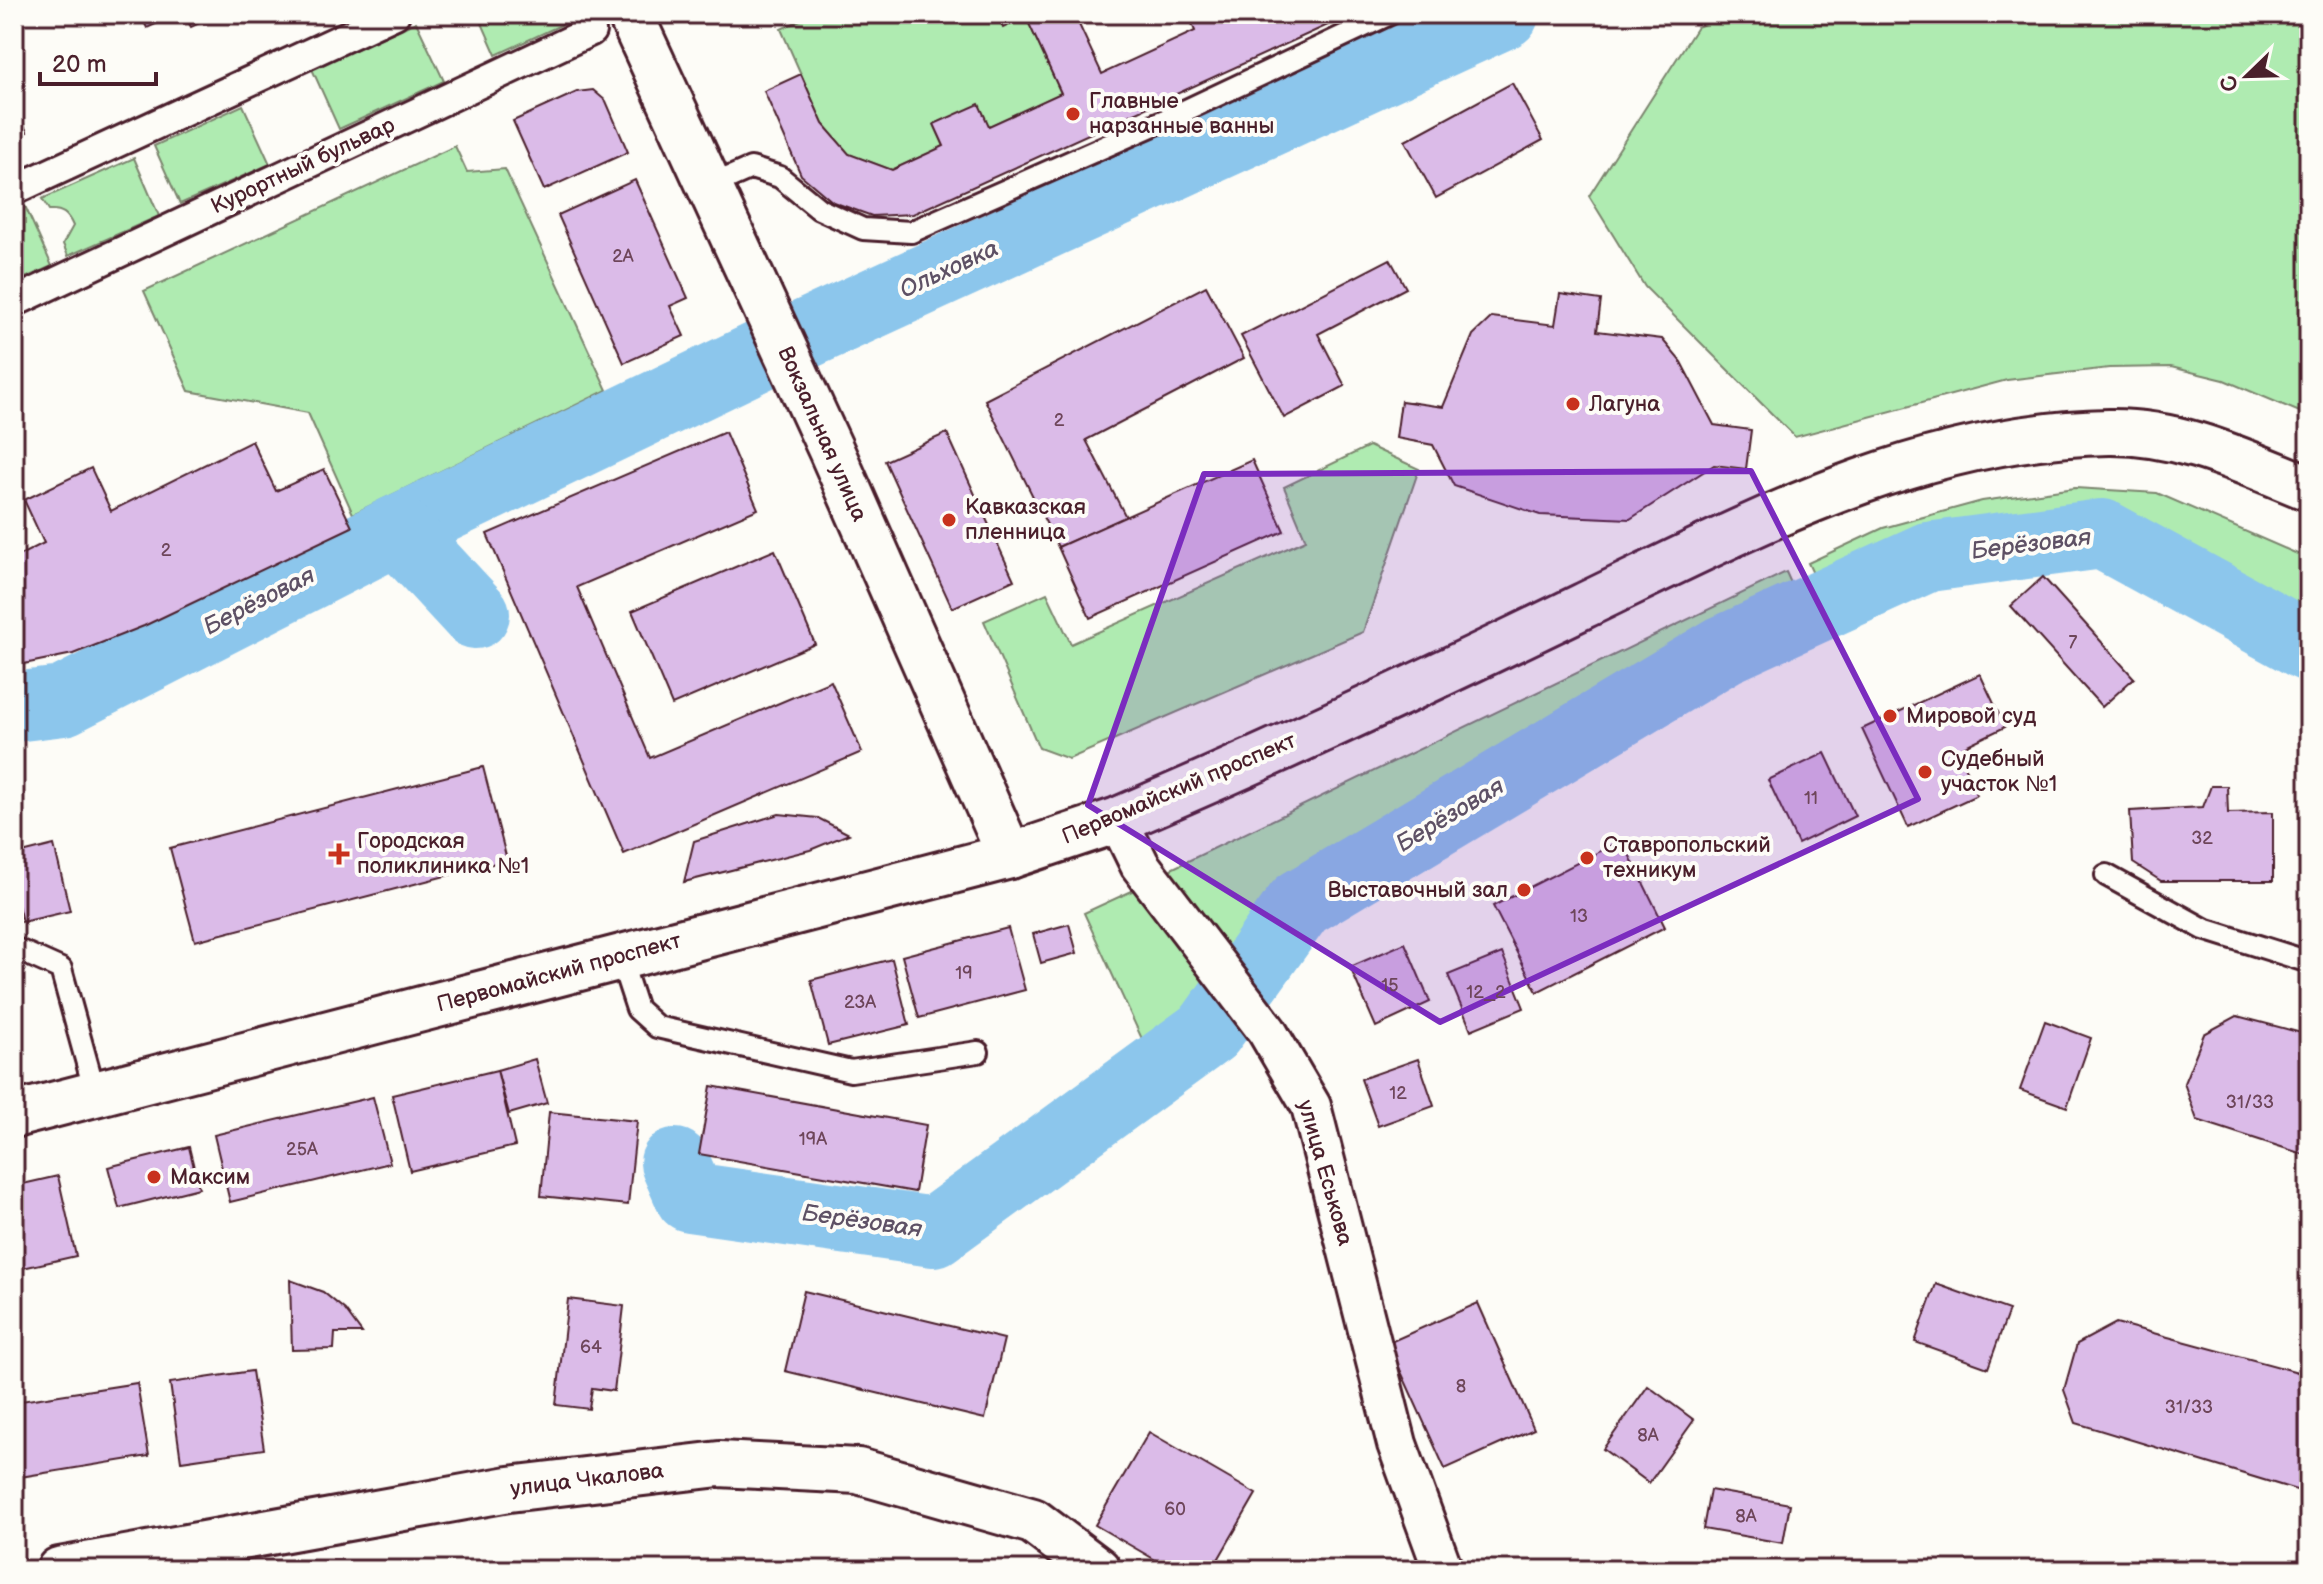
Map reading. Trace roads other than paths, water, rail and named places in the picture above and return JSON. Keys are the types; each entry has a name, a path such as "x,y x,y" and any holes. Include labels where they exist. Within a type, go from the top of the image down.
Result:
{"street":[{"path":"14,190 395,14"},
{"name":"Вокзальная улица","path":"611,22 710,186 1010,856"},
{"name":"Курортный бульвар","path":"14,302 611,22"},
{"name":"Первомайский проспект","path":"14,1115 1010,856 1118,820 1331,725 1816,496 1932,456 2026,439 2110,432 2162,436 2213,449 2309,488"},
{"name":"улица Еськова","path":"1118,820 1140,865 1267,1031 1311,1106 1397,1444 1443,1570"},
{"name":"улица Чкалова","path":"59,1570 509,1489 719,1464 858,1471 887,1479 1033,1521 1098,1570"}],"lane":[{"path":"710,186 751,168 780,177 819,209 863,229 911,232 1165,120 1390,14"},
{"path":"2106,875 2204,929 2309,962"},
{"path":"14,948 61,969 96,1096"},
{"path":"620,957 637,1009 657,1027 851,1071 978,1052"}],"waterway":[{"name":"Ольховка","path":"397,530 780,346 1504,14"},
{"name":"Берёзовая","path":"14,707 63,701 397,530 475,614"},
{"name":"Берёзовая","path":"675,1163 690,1197 934,1232 1209,1031 1300,904 1724,650 1928,557 2102,534 2309,647"}],"place":[{"name":"Главные нарзанные ванны","path":"1073,114"},
{"name":"Лагуна","path":"1573,404"},
{"name":"Кавказская пленница","path":"949,520"},
{"name":"Мировой суд","path":"1890,716"},
{"name":"Судебный участок №1","path":"1925,772"},
{"name":"Городская поликлиника №1","path":"339,854"},
{"name":"Ставропольский техникум","path":"1587,858"},
{"name":"Выставочный зал","path":"1524,890"},
{"name":"Максим","path":"154,1177"}]}
